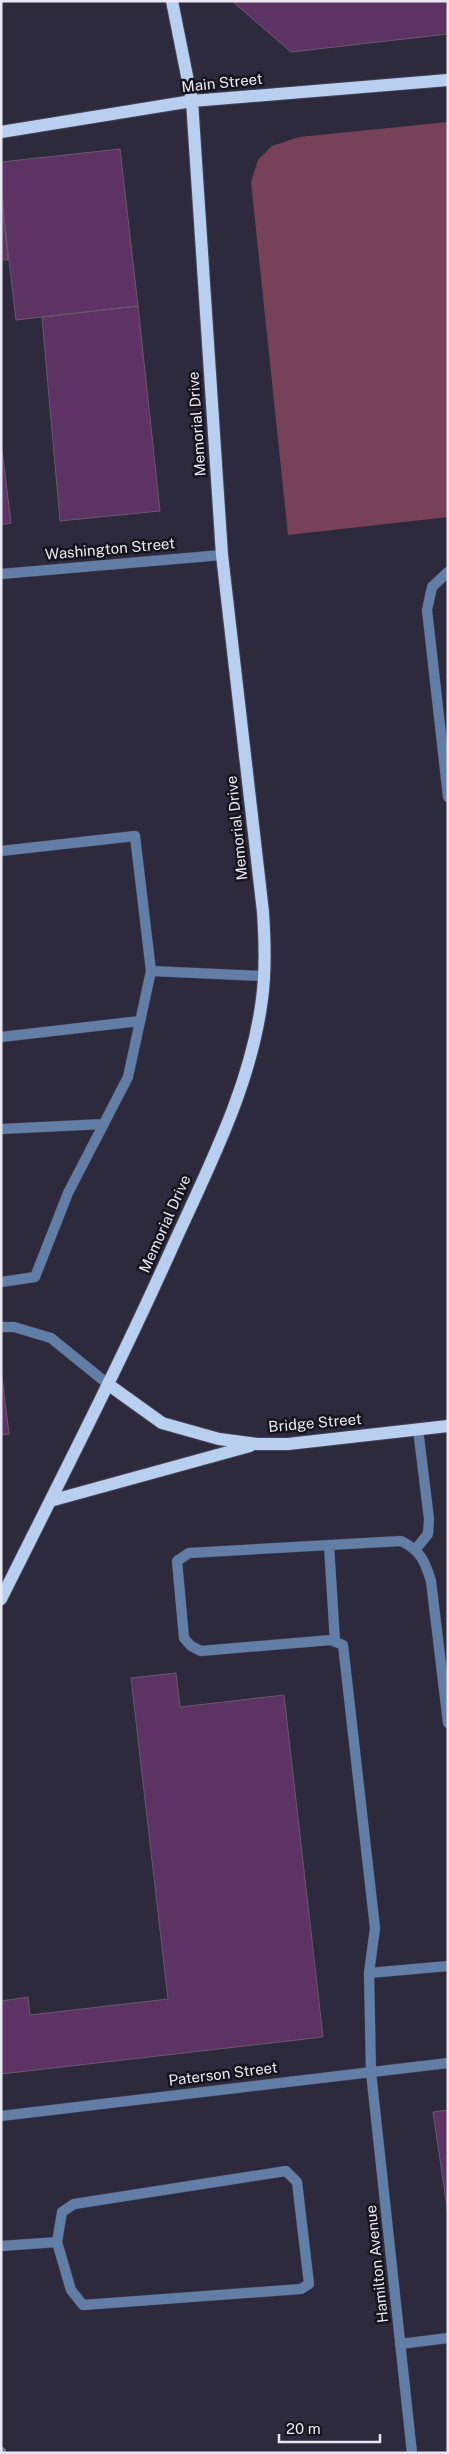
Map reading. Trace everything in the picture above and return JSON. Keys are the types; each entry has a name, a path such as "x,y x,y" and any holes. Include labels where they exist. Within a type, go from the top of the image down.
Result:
{"main road":[{"name":"Memorial Drive","path":"1,1599 110,1385 231,1116 251,1049 262,1000 265,957 263,912 222,555 192,101 172,1"},
{"name":"Main Street","path":"1,132 192,101 448,80"},
{"name":"Bridge Street","path":"110,1385 162,1423 219,1439 257,1444 288,1444 448,1426"},
{"path":"50,1501 257,1444"}],"street":[{"name":"Washington Street","path":"1,574 222,555"},
{"path":"448,572 432,587 427,610 448,797"},
{"path":"1,851 135,836 151,972 128,1077 68,1193 35,1277 1,1282"},
{"path":"151,972 264,976"},
{"path":"1,1037 140,1021"},
{"path":"1,1129 104,1124"},
{"path":"1,1327 14,1327 51,1338 110,1385"},
{"path":"415,1550 428,1534 430,1519 418,1429"},
{"path":"329,1545 335,1642 331,1640 201,1651 191,1646 184,1638 177,1561 189,1553 329,1545 401,1541 424,1558 431,1581 448,1723"},
{"name":"Hamilton Avenue","path":"335,1642 343,1645 346,1661 375,1928 369,1973 371,2072 412,2453"},
{"path":"369,1973 448,1966"},
{"name":"Paterson Street","path":"1,2116 448,2063"},
{"path":"286,2171 297,2182 309,2284 301,2289 83,2305 71,2290 57,2242 62,2212 74,2204 286,2171"},
{"path":"1,2246 57,2242"},
{"path":"400,2344 448,2338"}],"shaded area":[{"path":"448,122 448,517 288,535 251,182 258,160 272,146 299,137"}],"building":[{"path":"232,1 448,1 448,34 291,52"},
{"path":"120,149 138,306 16,320 1,191 1,162"},
{"path":"1,191 8,260 1,260"},
{"path":"138,306 160,511 60,521 42,317"},
{"path":"1,442 11,523 1,525"},
{"path":"1,1369 9,1434 1,1435"},
{"path":"176,1673 180,1707 284,1695 323,2037 1,2074 1,2001 28,1997 30,2015 168,1999 131,1678"},
{"path":"448,2110 448,2214 433,2112"}]}
